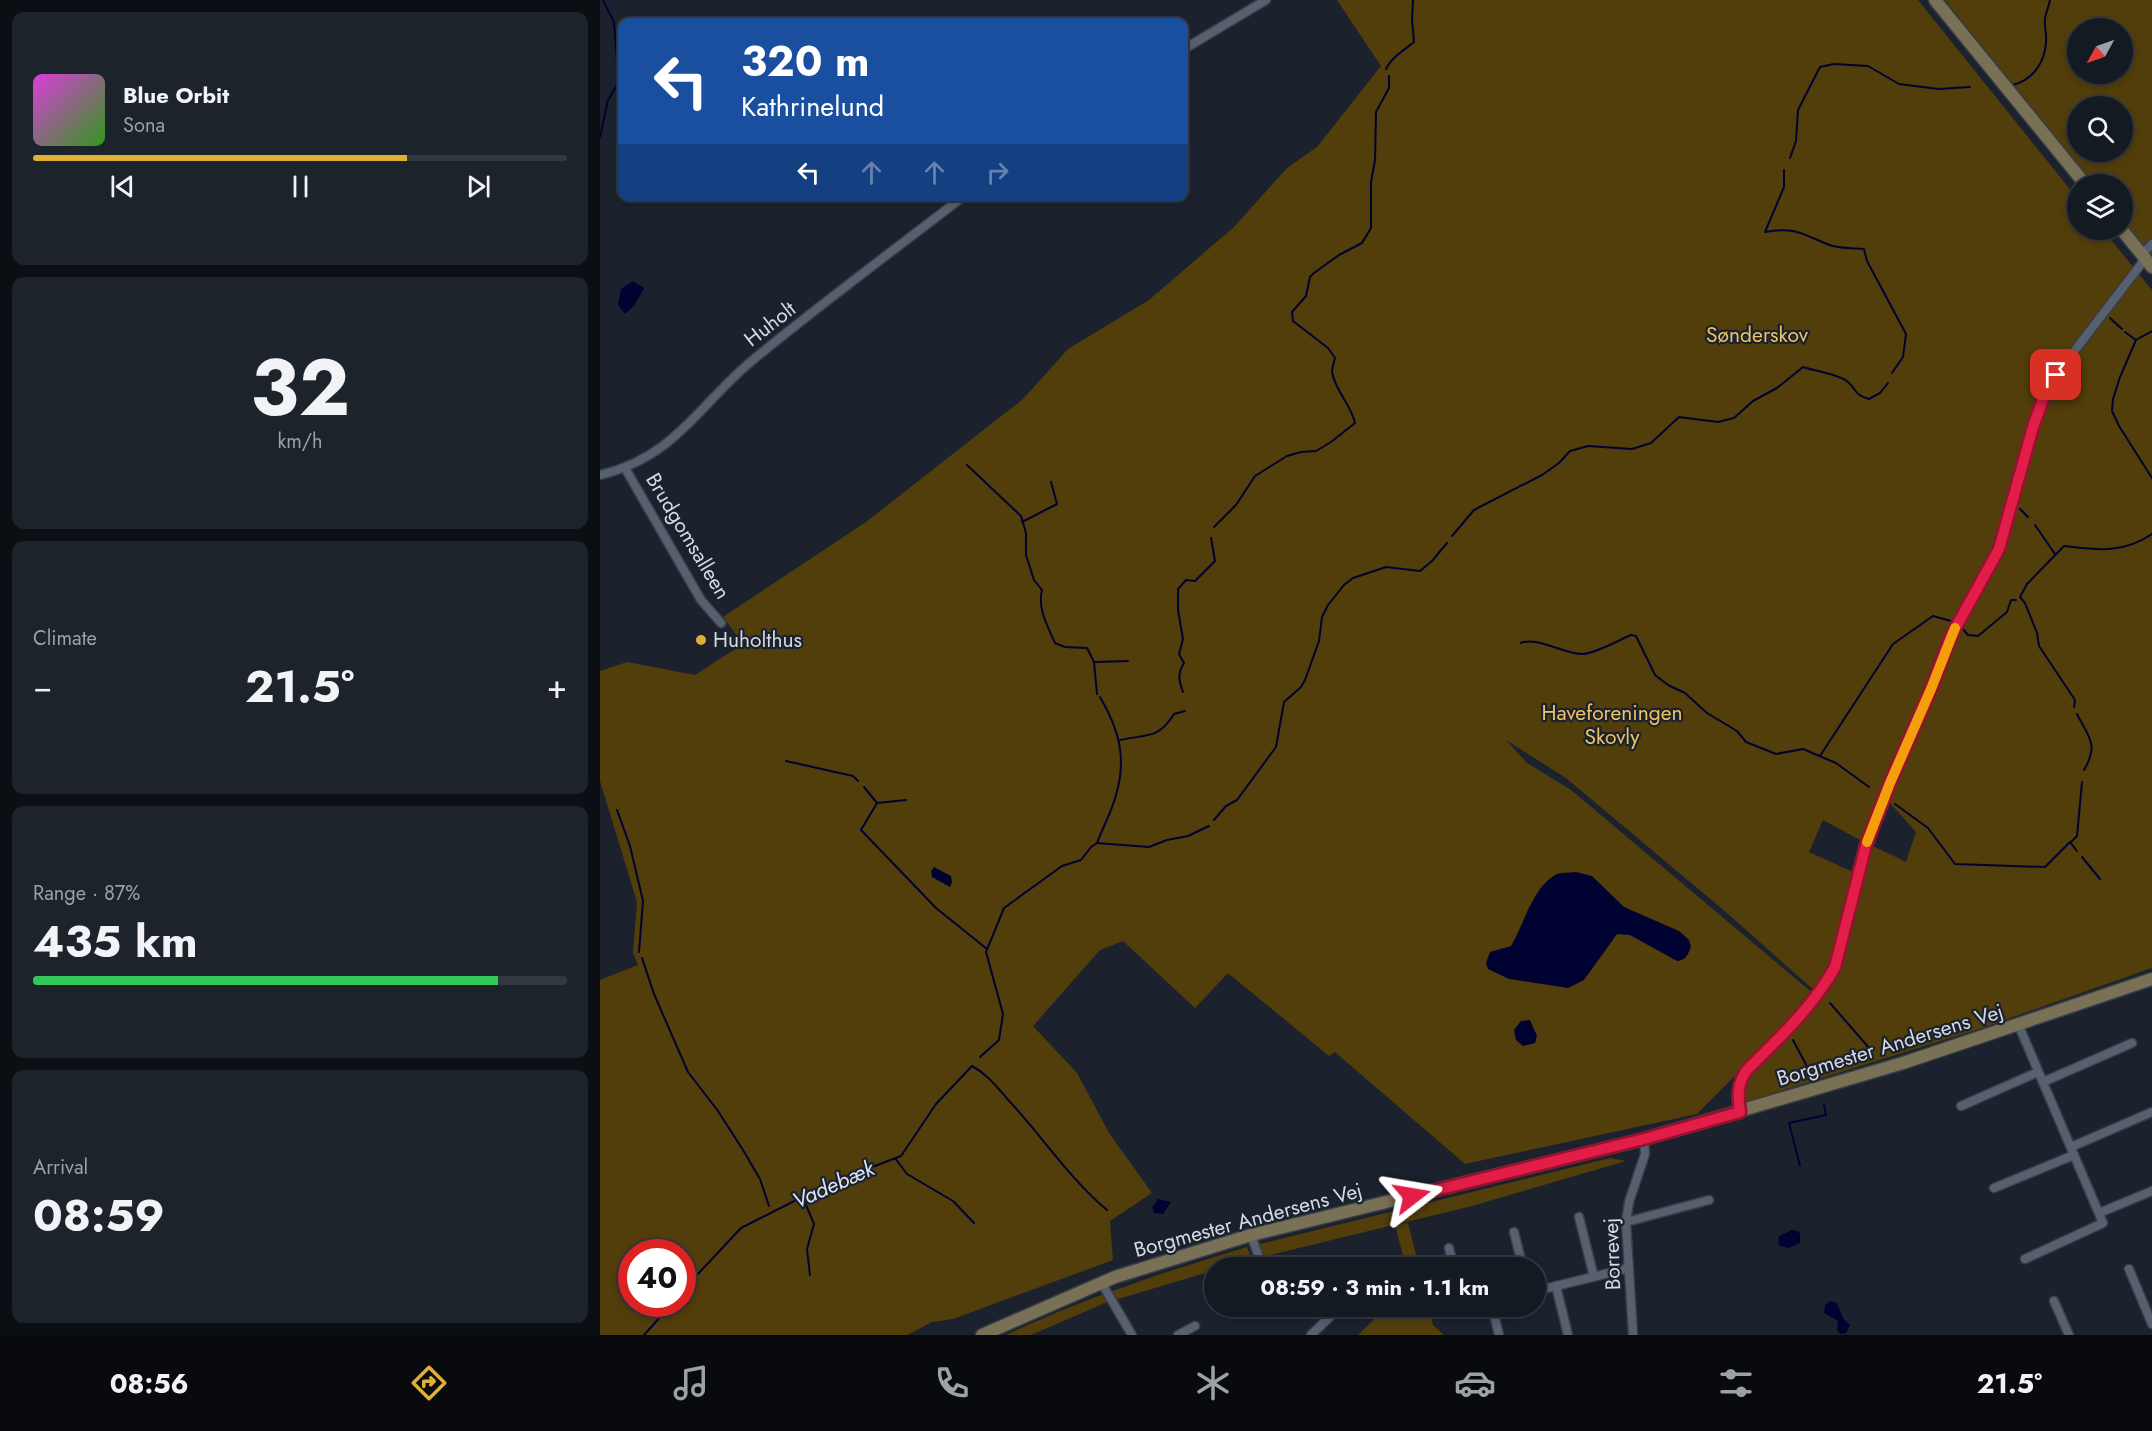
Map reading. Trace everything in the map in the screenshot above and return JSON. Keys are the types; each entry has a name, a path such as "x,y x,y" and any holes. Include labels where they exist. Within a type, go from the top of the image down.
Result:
{"street":[{"path":"1188,47 1266,0"},
{"path":"1935,0 2077,174"},
{"name":"Huholt","path":"600,475 625,468 659,450 682,432 753,359 958,201"},
{"path":"2130,240 2149,263"},
{"path":"2149,263 2145,251 2152,244"},
{"path":"1740,1112 1739,1082 1746,1071 1802,1012 1826,983 1835,967 1866,845 1951,636 1999,549 2043,399 2056,375 2149,263"},
{"name":"Brudgomsalleen","path":"625,468 701,600 721,623"},
{"name":"Borgmester Andersens Vej","path":"982,1335 1101,1282 1251,1235 1644,1139 1740,1112 1903,1064 2152,979"},
{"path":"2019,1026 2103,1223 2025,1258"},
{"path":"2043,1082 2132,1043"},
{"path":"1961,1107 2038,1072"},
{"path":"1994,1188 2152,1112"},
{"name":"Borrevej","path":"1633,1335 1626,1222 1629,1202 1646,1154 1644,1139"},
{"path":"2099,1213 2152,1191"},
{"path":"1626,1222 1709,1200"},
{"path":"1579,1217 1594,1277"},
{"path":"1514,1232 1520,1257"},
{"path":"1251,1235 1259,1257"},
{"path":"1449,1248 1451,1257"},
{"path":"1546,1288 1629,1268"},
{"path":"2129,1269 2152,1324"},
{"path":"1101,1282 1132,1335"},
{"path":"1556,1286 1568,1335"},
{"path":"2054,1301 2069,1335"},
{"path":"1311,1335 1329,1317"},
{"path":"1495,1317 1499,1335"},
{"path":"1178,1335 1194,1326"}],"green space":[{"name":"Sønderskov","path":"1337,0 1918,0 2067,186 2067,240 2111,240 2152,290 2152,968 1979,1029 1745,1102 1747,1080 1752,1071 1796,1028 1841,971 1871,845 1906,862 1916,832 1890,803 1879,797 1860,840 1823,820 1809,852 1853,872 1831,961 1815,991 1727,913 1566,778 1506,740 1527,763 1571,790 1815,995 1697,1114 1465,1164 1335,1052 1329,1056 1228,973 1195,1008 1123,941 1100,950 1033,1026 1077,1073 1109,1133 1152,1193 1110,1221 1113,1260 953,1319 932,1322 907,1335 600,1335 600,980 638,965 633,953 637,902 600,781 600,671 627,662 695,675 743,644 723,617 866,522 1023,399 1068,349 1149,300 1234,227 1287,168 1317,147 1381,66"},
{"path":"1945,0 2152,0 2152,258 2133,234 2133,174 2085,174 2075,162 2133,162 2133,96 2067,96 2067,152"},
{"path":"1610,1158 1626,1161 1472,1206 1262,1257 1260,1244"},
{"path":"1408,1223 1416,1257 1403,1257 1395,1225"},
{"path":"1247,1247 1251,1257 1215,1257"},
{"path":"1204,1260 1204,1273 1105,1303 1031,1335 1006,1335 1125,1286"},
{"path":"1377,1317 1431,1317 1433,1325 1444,1335 1358,1335"}],"shaded area":[{"path":"633,281 644,288 634,306 625,314 618,305 621,289"},
{"path":"934,867 951,876 950,887 932,877 931,871"},
{"path":"1576,872 1592,876 1624,907 1679,931 1689,940 1691,946 1683,960 1677,961 1630,935 1617,934 1584,980 1568,988 1509,979 1488,969 1486,963 1490,952 1511,946 1535,896 1542,887 1557,874"},
{"path":"1530,1020 1537,1036 1535,1043 1523,1046 1516,1040 1514,1030 1521,1021"},
{"path":"1158,1199 1171,1202 1163,1214 1154,1213 1152,1207"},
{"path":"1792,1230 1800,1234 1800,1243 1789,1248 1780,1246 1779,1236"},
{"path":"1830,1301 1837,1303 1843,1318 1850,1325 1846,1333 1840,1334 1837,1330 1838,1321 1824,1313 1825,1305"}],"waterway":[{"path":"603,0 614,22 618,70"},
{"path":"1386,69 1394,58 1414,42 1413,0"},
{"path":"2013,85 2026,79 2040,63 2045,49 2045,18 2050,0"},
{"path":"1790,158 1796,141 1798,110 1820,67 1834,64 1868,66 1899,84 1938,89 1970,87"},
{"path":"1214,527 1236,505 1255,476 1287,456 1316,451 1355,423 1334,379 1332,370 1335,358 1328,348 1293,321 1292,312 1306,296 1310,277 1339,255 1362,243 1371,228 1371,182 1375,160 1376,112 1389,88 1389,76"},
{"path":"600,137 608,100 618,84"},
{"path":"1784,170 1784,187 1765,232 1791,231 1831,246 1864,249 1867,261 1906,334 1903,357 1892,373"},
{"path":"2110,318 2122,329"},
{"path":"2152,331 2136,340 2120,377 2112,411 2152,478"},
{"path":"2125,332 2136,340"},
{"path":"1452,536 1474,510 1542,475 1559,463 1570,451 1588,446 1632,449 1651,443 1679,417 1718,422 1734,418 1753,401 1777,388 1803,367 1844,379 1858,394 1869,399 1880,393 1888,383"},
{"path":"967,465 1021,516 1026,533 1026,555 1034,580 1042,590 1041,604 1046,624 1055,643 1065,647 1087,648 1094,662 1097,694"},
{"path":"1022,522 1057,504 1051,482"},
{"path":"2020,509 2028,517"},
{"path":"2035,525 2055,554"},
{"path":"2074,707 2075,700 2039,646 2037,633 2025,603 2020,597 2027,584 2064,546 2120,548 2152,534"},
{"path":"1183,692 1179,678 1184,663 1179,654 1183,639 1178,610 1178,589 1186,580 1195,581 1215,561 1211,538"},
{"path":"1214,820 1226,806 1237,800 1276,747 1284,702 1301,687 1305,680 1319,641 1322,617 1328,605 1344,585 1353,578 1386,567 1420,571 1447,543"},
{"path":"1962,628 1968,635 1978,636 2007,612 2011,600 2016,600"},
{"path":"1820,756 1893,644 1933,616 1951,621"},
{"path":"1521,643 1527,641 1542,643 1582,654 1600,649 1631,635 1636,636 1655,675 1668,685 1685,693 1707,713 1737,731 1746,742 1776,754 1803,749 1836,763 1869,787"},
{"path":"1095,662 1128,661"},
{"name":"Vadebæk","path":"1097,843 1114,801 1121,769 1116,732 1100,697"},
{"path":"1120,740 1157,732 1174,714 1185,711"},
{"path":"2077,714 2092,747 2084,770"},
{"path":"786,761 853,776 858,781"},
{"path":"2071,842 2077,836 2082,782"},
{"path":"864,787 877,803 861,830 936,908 987,949"},
{"path":"877,803 906,800"},
{"path":"1895,804 1928,828 1955,864 2045,867 2070,842 2077,851"},
{"path":"617,810 630,846 643,901 639,952"},
{"path":"980,1057 999,1040 1003,1014 986,952 1004,908 1062,866 1081,860 1097,843 1149,847 1167,840 1188,836 1209,826"},
{"path":"2082,857 2100,879"},
{"path":"642,958 654,994 688,1072 718,1111 743,1150 760,1179 769,1206"},
{"path":"1830,1003 1870,1049"},
{"path":"1793,1040 1811,1074"},
{"name":"Vadebæk","path":"696,1276 741,1228 828,1184 901,1156 936,1104 972,1066 994,1083 1070,1173 1107,1210"},
{"path":"1800,1166 1789,1123 1826,1115 1824,1105"},
{"path":"895,1158 907,1174 953,1201 974,1223"},
{"path":"803,1198 814,1224 807,1249 810,1275"},
{"name":"Vadebæk","path":"644,1335 660,1317"}],"slow traffic":[{"path":"1867,842 1955,628"}],"place":[{"name":"Huholthus","path":"701,640"}],"route":[{"path":"1412,1196 1644,1139 1740,1112 1739,1082 1746,1071 1781,1037 1826,983 1835,967 1866,845 1951,636 1999,549 2033,427 2043,399 2056,375"}],"park label":[{"name":"Haveforeningen Skovly","path":"1612,725"}]}
